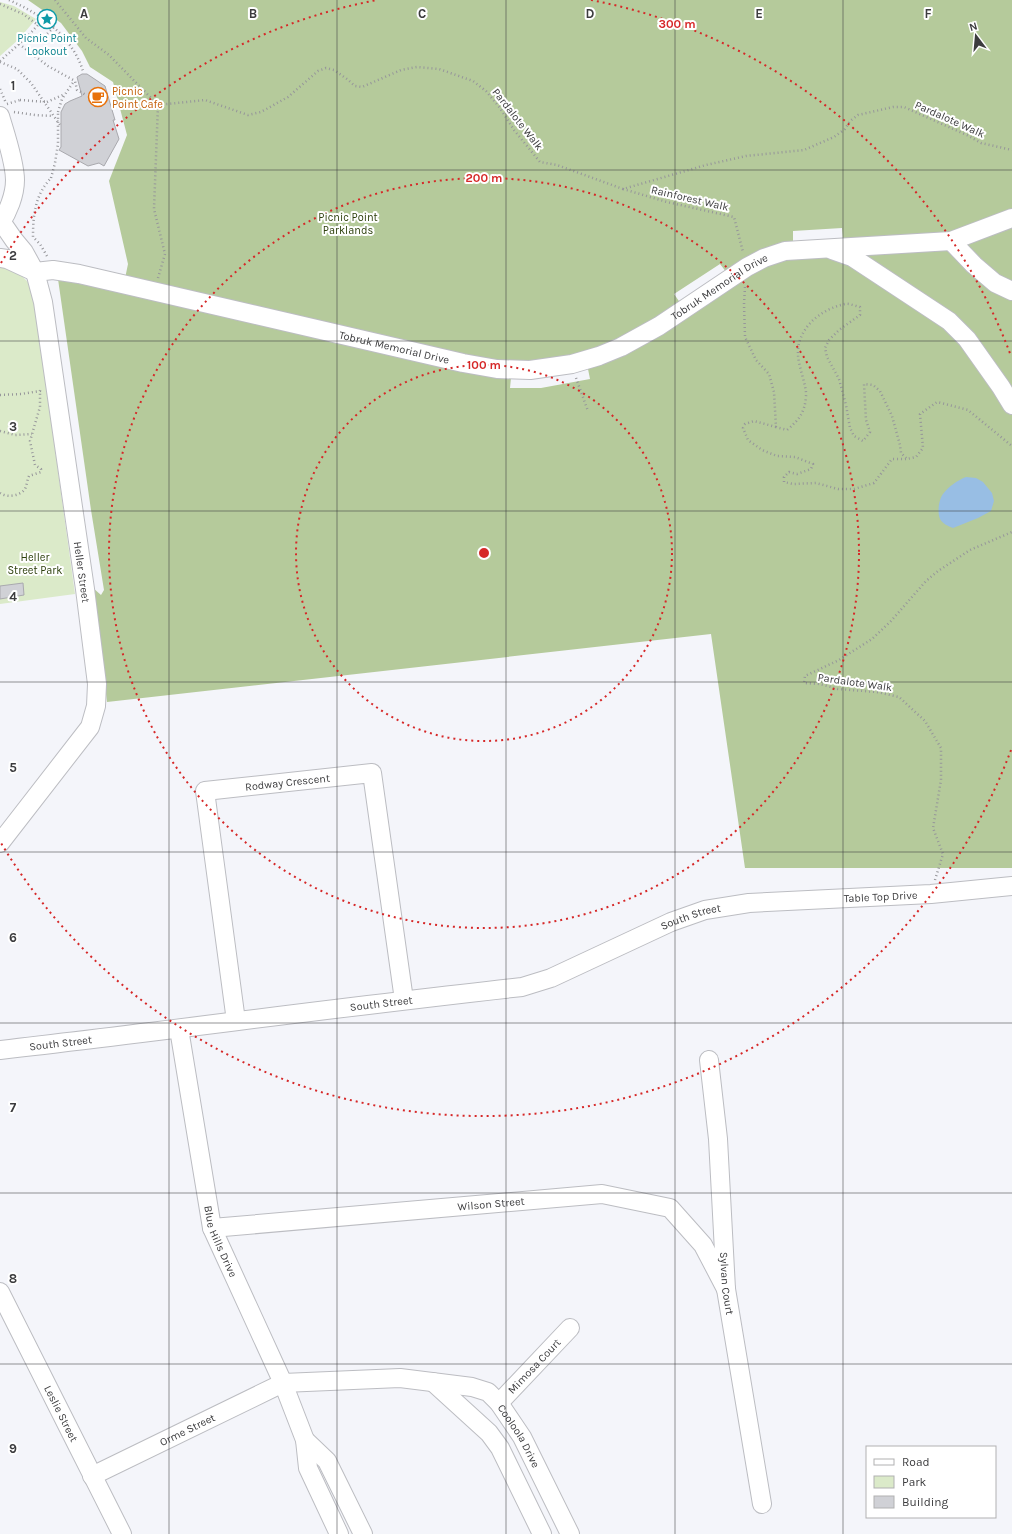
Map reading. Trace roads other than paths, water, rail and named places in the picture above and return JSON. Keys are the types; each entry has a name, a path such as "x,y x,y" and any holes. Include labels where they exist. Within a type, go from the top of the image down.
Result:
{"street":[{"path":"0,223 11,199 15,180 3,110"},
{"name":"Tobruk Memorial Drive","path":"35,272 53,270 79,274 463,363 497,369 530,370 572,364 621,347 659,326 747,267 764,258 785,251 951,241 1012,218"},
{"name":"Heller Street","path":"0,223 6,227 24,252 35,272 43,302 85,589 97,684 96,706 90,727 0,843"},
{"path":"951,241 974,265 995,283 1012,291"},
{"name":"Tobruk Memorial Drive","path":"826,248 852,258 950,321 967,339 1012,405"},
{"path":"0,258 7,259 35,272"},
{"name":"Rodway Crescent","path":"236,1021 205,791 372,773 404,1000"},
{"name":"Table Top Drive","path":"749,903 931,894 1012,886"},
{"name":"South Street","path":"0,1050 179,1030 236,1021 522,987 551,978 671,922 705,910 749,903"},
{"name":"Blue Hills Drive","path":"179,1030 212,1228 283,1383 305,1440 308,1468 340,1534"},
{"name":"Sylvan Court","path":"709,1060 718,1139 726,1289 762,1504"},
{"name":"Wilson Street","path":"212,1228 602,1194 670,1208 704,1246 726,1289"},
{"name":"Leslie Street","path":"0,1292 122,1534"},
{"name":"Mimosa Court","path":"499,1403 570,1328"},
{"name":"Cooloola Drive","path":"283,1383 400,1378 472,1387 488,1392 499,1403 522,1437 570,1534"},
{"name":"Cooloola Drive","path":"433,1382 490,1433 500,1448 542,1534"},
{"name":"Orme Street","path":"92,1476 283,1383"},
{"name":"Blue Hills Drive","path":"305,1440 327,1461 363,1534"}],"water":[{"path":"966,477 976,478 983,482 992,493 994,501 991,511 953,528 944,524 940,519 940,502 945,491"}],"place":[{"name":"Picnic Point Lookout","path":"47,19"},
{"name":"Picnic Point Cafe","path":"98,97"}],"park label":[{"name":"Picnic Point Parklands","path":"348,223"},
{"name":"Heller Street Park","path":"35,563"}]}
